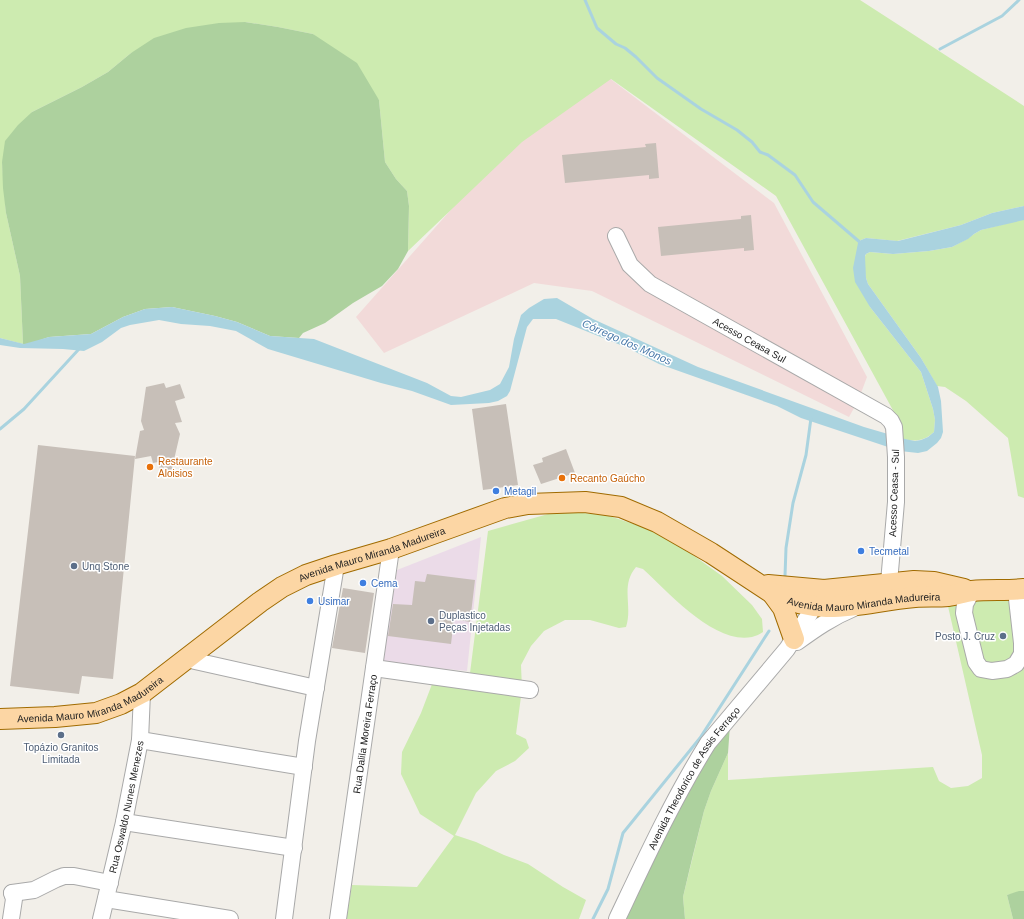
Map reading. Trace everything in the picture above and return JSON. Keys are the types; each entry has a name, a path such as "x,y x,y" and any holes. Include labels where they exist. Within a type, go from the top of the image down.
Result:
{"main road":[{"name":"Avenida Mauro Miranda Madureira","path":"0,719 54,717 96,713 121,704 142,693 260,602 282,587 306,575 391,549 505,508 528,504 586,502 620,507 657,522 711,553 766,589 820,598 888,592 915,597 950,596 972,591 1020,589"},
{"path":"766,589 783,608 791,644"},
{"name":"Avenida Mauro Miranda Madureira","path":"820,598 825,608 860,606 888,592"}],"street":[{"name":"Acesso Ceasa Sul","path":"616,236 630,265 650,284 886,416 891,421 895,432"},
{"name":"Acesso Ceasa - Sul","path":"888,592 896,502 895,432"},
{"name":"Rua Dalila Moreira Ferraço","path":"338,919 391,549"},
{"path":"284,919 304,767 336,565"},
{"path":"972,591 965,604 964,613 976,662 981,669 992,672 1007,669 1016,664 1022,654 1020,589"},
{"name":"Avenida Theodorico de Assis Ferraço","path":"617,919 648,853 708,743 791,644 820,598"},
{"name":"Avenida Theodorico de Assis Ferraço","path":"791,644 824,622 839,614 860,606"},
{"path":"186,659 316,688"},
{"path":"374,668 530,690"},
{"name":"Rua Oswaldo Nunes Menezes","path":"101,919 124,822 140,740 142,693"},
{"path":"140,740 304,767"},
{"path":"124,822 294,848"},
{"path":"6,890 34,890 64,876 74,876 110,883"},
{"path":"6,890 14,899 11,919"},
{"path":"106,899 230,919"}],"shaded area":[{"path":"600,71 774,203 867,377 858,401 849,417 592,291 534,283 384,353 356,317 518,134"},
{"name":"Duplastico Peças Injetadas","path":"481,537 467,671 382,663 397,570"}],"green space":[{"path":"0,0 860,0 1024,106 1024,206 992,213 961,225 897,241 866,238 858,243 870,307 921,372 933,409 935,420 934,432 926,438 918,440 899,438 901,425 776,196 611,79 522,142 408,251 409,206 407,191 396,179 385,162 379,100 313,34 245,22 131,53 108,72 32,112 2,162 6,213 20,276 23,344 0,338"},
{"path":"245,22 313,34 357,63 379,100 385,162 396,179 407,191 409,206 408,251 398,269 382,286 353,303 325,323 303,333 299,338 270,336 237,322 172,307 145,309 123,317 91,334 49,337 29,344 23,344 20,276 6,213 3,188 2,162 5,141 18,125 32,112 108,72 131,53 154,38 186,28 219,23"},
{"path":"1024,219 1024,498 1018,496 1008,438 966,401 945,387 937,386 921,358 868,284 864,265 866,254 870,252 893,254 929,251 952,247 981,230"},
{"path":"559,511 606,515 643,527 672,540 722,576 752,605 762,619 763,632 752,637 738,637 723,633 693,615 643,569 636,567 631,574 629,581 628,619 626,627 619,628 590,620 565,620 544,631 531,646 521,665 522,689 516,734 526,739 529,748 515,761 496,771 476,793 455,835 476,842 528,864 586,900 579,919 346,919 352,885 417,887 454,836 420,814 401,774 402,752 421,713 437,671 470,673 488,531"},
{"path":"1024,595 1024,891 1007,895 1013,919 685,919 683,897 704,811 728,753 728,780 933,767 939,781 951,788 968,786 982,778 982,755 947,602"},
{"path":"730,725 728,753 704,811 683,897 685,919 622,919 646,867 723,731"},
{"path":"1024,891 1024,919 1013,919 1007,895"}],"water":[{"name":"Córrego dos Monos","path":"1024,206 1024,220 981,230 952,247 929,251 893,254 870,252 865,256 866,278 868,284 921,358 938,387 941,401 943,432 937,443 927,451 918,453 900,451 801,418 777,406 659,364 628,348 556,319 533,319 527,327 510,391 507,396 498,401 489,403 451,405 412,391 268,349 236,331 210,326 181,324 159,320 130,325 121,328 102,342 84,351 20,348 0,345 0,338 24,344 49,337 91,334 123,317 145,309 172,307 237,322 270,336 314,339 427,383 451,396 461,397 490,390 500,384 509,367 514,339 521,315 544,299 557,298 593,319 698,367 864,427 915,441 928,437 934,432 935,420 933,409 921,372 870,307 855,282 853,268 858,243 866,238 898,241 961,225 992,213"}],"building":[{"path":"656,143 659,178 649,179 649,175 565,183 562,155 646,147 645,144"},
{"path":"751,215 754,250 744,251 744,248 661,256 658,227 741,219 741,216"},
{"path":"164,383 166,388 180,384 185,398 175,401 182,422 175,423 180,434 170,477 165,467 160,469 158,462 153,463 151,456 135,459 140,431 144,430 141,421 146,387"},
{"path":"506,404 518,485 483,490 472,409"},
{"name":"Unq Stone","path":"38,445 135,456 113,679 82,676 79,694 10,686"},
{"path":"566,449 575,473 541,484 533,465 543,462 542,458"},
{"path":"427,574 475,580 470,622 454,619 451,644 388,636 393,604 412,605 415,581 425,582"},
{"path":"343,588 374,593 365,653 332,648"}],"waterway":[{"path":"585,0 597,28 616,44 625,48 636,57 657,78 701,109 737,130 752,142 760,152 768,155 795,175 813,202 862,244"},
{"path":"940,49 1002,16 1019,0"},
{"path":"0,429 24,409 79,349"},
{"path":"785,576 786,548 793,503 806,455 811,418"},
{"path":"593,919 608,889 623,833 700,738 769,631"}],"place":[{"name":"Restaurante Aloisios","path":"150,467"},
{"name":"Recanto Gaúcho","path":"562,478"},
{"name":"Metagil","path":"496,491"},
{"name":"Tecmetal","path":"861,551"},
{"name":"Unq Stone","path":"74,566"},
{"name":"Cema","path":"363,583"},
{"name":"Usimar","path":"310,601"},
{"name":"Duplastico Peças Injetadas","path":"431,621"},
{"name":"Posto J. Cruz","path":"1003,636"},
{"name":"Topázio Granitos Limitada","path":"61,735"}]}
